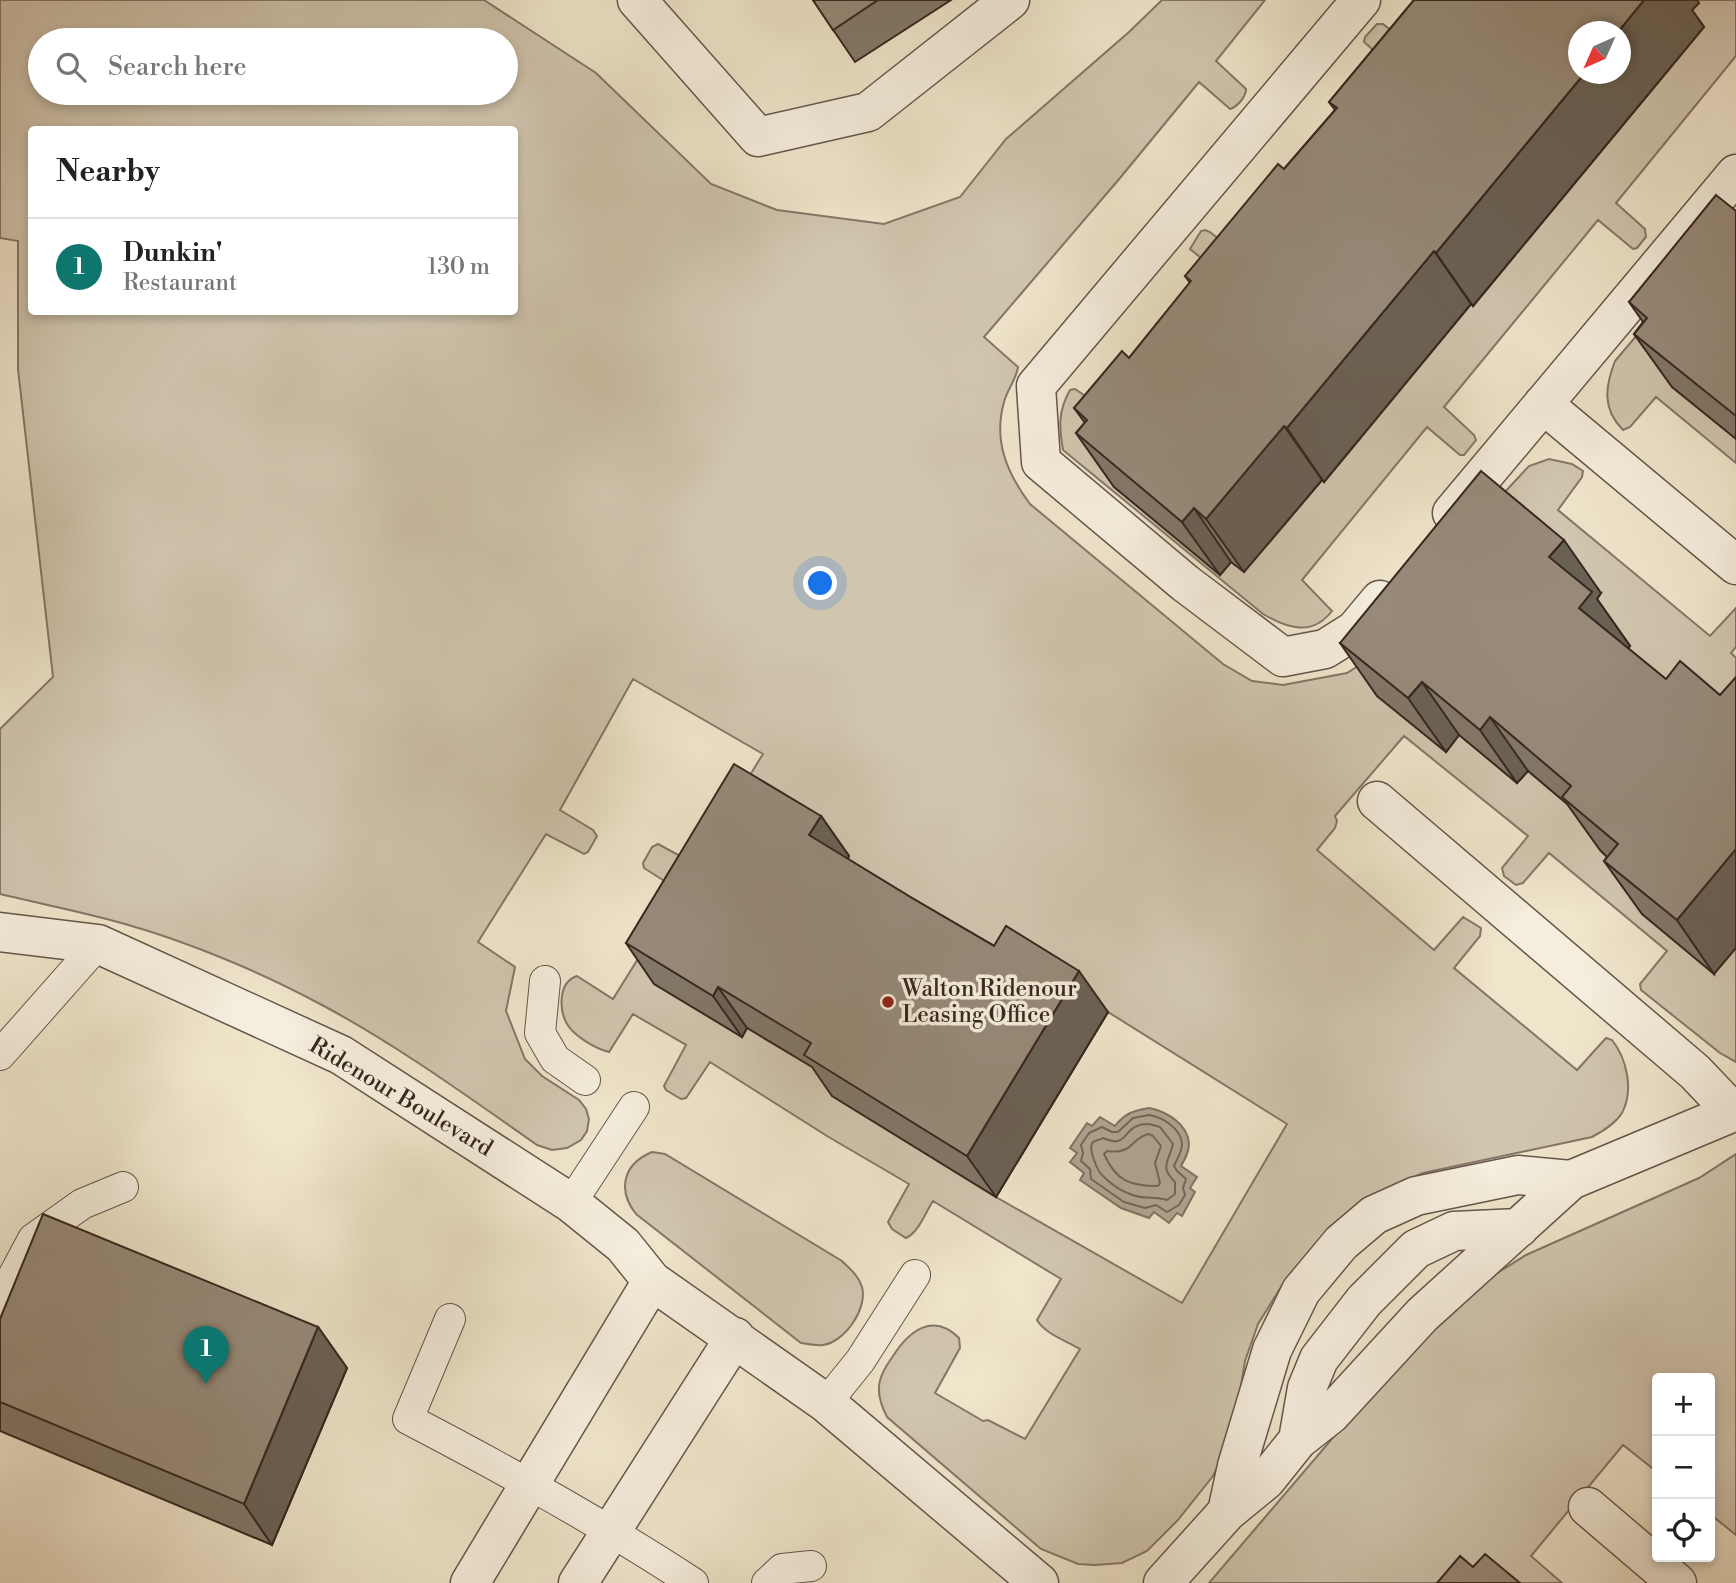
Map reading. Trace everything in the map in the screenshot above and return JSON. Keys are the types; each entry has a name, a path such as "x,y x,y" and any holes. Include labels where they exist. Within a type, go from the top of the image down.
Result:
{"street":[{"path":"636,0 758,137 868,112 1010,0"},
{"path":"1361,0 1036,386 1041,463 1185,583 1283,657 1325,649 1355,630 1400,576"},
{"path":"1427,544 1736,174"},
{"path":"1543,404 1736,565"},
{"path":"1163,1583 1227,1511 1266,1480 1298,1440 1331,1414 1422,1315 1571,1180 1734,1111 1695,1072 1377,801"},
{"name":"Ridenour Boulevard","path":"0,932 98,944 341,1055 571,1203 623,1245 652,1281 826,1403 1039,1583"},
{"path":"1227,1511 1237,1466 1272,1350 1301,1292 1341,1242 1374,1215 1416,1196 1518,1175 1571,1180"},
{"path":"1298,1440 1307,1388 1319,1359 1364,1301 1416,1250 1454,1231 1519,1228"},
{"path":"470,1583 652,1281"},
{"path":"578,1583 735,1337"},
{"path":"1588,1507 1676,1583"}],"lane":[{"path":"0,1055 98,944"},
{"path":"545,981 540,1033 555,1059 585,1080"},
{"path":"571,1203 634,1107"},
{"path":"0,1301 33,1239 82,1204 123,1187"},
{"path":"826,1403 860,1361 915,1275"},
{"path":"450,1319 408,1419 529,1482 611,1530 693,1583"},
{"path":"767,1583 782,1569 811,1566"}],"shaded area":[{"path":"0,0 484,0 596,73 711,184 777,210 884,224 960,197 1006,139 1162,0 1265,0 1216,61 1246,89 1241,101 1230,109 1199,82 984,337 1018,367 1005,398 1001,416 1001,443 1009,468 1030,504 1223,664 1252,681 1283,685 1347,673 1364,662 1490,508 1529,466 1549,459 1572,464 1583,471 1582,477 1558,510 1710,636 1736,608 1736,647 1731,653 1736,658 1736,1062 1720,1053 1641,990 1640,984 1667,951 1549,853 1523,883 1516,885 1504,876 1502,868 1528,836 1404,736 1335,816 1335,828 1317,850 1434,950 1463,917 1481,928 1480,936 1454,968 1577,1070 1606,1038 1612,1040 1622,1056 1627,1075 1628,1095 1622,1113 1612,1124 1592,1137 1423,1173 1385,1189 1350,1211 1286,1279 1258,1324 1245,1361 1236,1416 1226,1449 1213,1476 1177,1521 1147,1551 1122,1563 1078,1564 1041,1549 887,1417 880,1401 879,1386 885,1368 906,1339 922,1328 940,1326 959,1338 960,1348 935,1393 983,1421 988,1420 1025,1439 1080,1349 1051,1333 1037,1320 1061,1279 933,1201 918,1227 906,1238 892,1229 888,1222 909,1184 710,1062 686,1098 681,1099 666,1090 664,1086 686,1045 633,1014 609,1052 580,1037 570,1029 564,1018 563,990 571,979 577,976 613,999 680,891 644,868 643,863 652,847 658,844 695,864 763,754 633,679 560,810 593,830 597,836 588,852 584,854 546,834 478,942 515,967 506,1011 525,1059 542,1076 579,1100 586,1109 589,1119 587,1131 581,1140 567,1148 552,1150 537,1145 377,1037 322,1005 251,970 149,931 0,894 0,729 53,677 18,369 18,241 0,238","holes":["1108,1012 1287,1124 1182,1303 996,1197"]},
{"path":"1456,0 1736,0 1736,56 1616,203 1645,229 1646,237 1633,249 1598,220 1444,407 1476,440 1464,455 1460,455 1427,427 1302,580 1332,611 1324,619 1308,627 1290,626 1263,614 1063,450 1061,412 1070,390 1075,389 1109,412 1223,276 1190,249 1201,231 1210,232 1240,256 1397,71 1364,42 1365,37 1377,24 1383,24 1415,49"},
{"path":"1736,218 1736,463 1656,397 1630,427 1623,430 1611,414 1607,397 1615,361"},
{"path":"652,1152 665,1154 842,1261 859,1279 863,1295 858,1314 847,1331 831,1343 801,1343 636,1214 626,1196 626,1178 635,1163"},
{"path":"1736,1154 1736,1535 1715,1518 1715,1373 1652,1373 1652,1468 1623,1445 1531,1556 1562,1583 1209,1583 1406,1352 1483,1282 1526,1255 1699,1178"}],"water":[{"path":"1149,1108 1169,1115 1185,1130 1189,1147 1181,1166 1197,1177 1190,1188 1195,1192 1182,1216 1177,1213 1169,1223 1154,1212 1149,1218 1121,1208 1080,1180 1084,1173 1070,1162 1077,1153 1070,1148 1087,1123 1092,1126 1100,1117 1115,1126 1130,1113"}],"building":[{"path":"813,0 878,0 833,30"},
{"path":"1414,0 1644,0 1627,21 1568,21 1568,84 1576,84 1436,253 1434,251 1287,428 1284,426 1206,519 1194,508 1182,522 1076,433 1087,420 1074,408 1122,351 1129,358 1191,281 1185,276 1278,164 1284,169 1337,108 1329,102"},
{"path":"1716,195 1736,211 1736,416 1634,334 1647,318 1629,302"},
{"path":"1481,471 1564,540 1549,557 1592,592 1579,608 1666,679 1680,661 1720,695 1736,677 1736,849 1677,920 1604,861 1618,844 1562,797 1571,786 1490,717 1480,730 1422,682 1408,698 1340,643"},
{"name":"Walton Ridenour Leasing Office","path":"734,764 821,816 809,835 912,898 994,946 1006,926 1079,971 967,1156 804,1055 811,1043 718,987 713,996 626,943"},
{"path":"43,1214 318,1327 244,1504 0,1402 0,1319"},
{"path":"1485,1554 1520,1583 1437,1583 1460,1556 1473,1567"}],"place":[{"name":"Walton Ridenour Leasing Office","path":"888,1002"},
{"name":"Dunkin'","path":"206,1384"}]}
